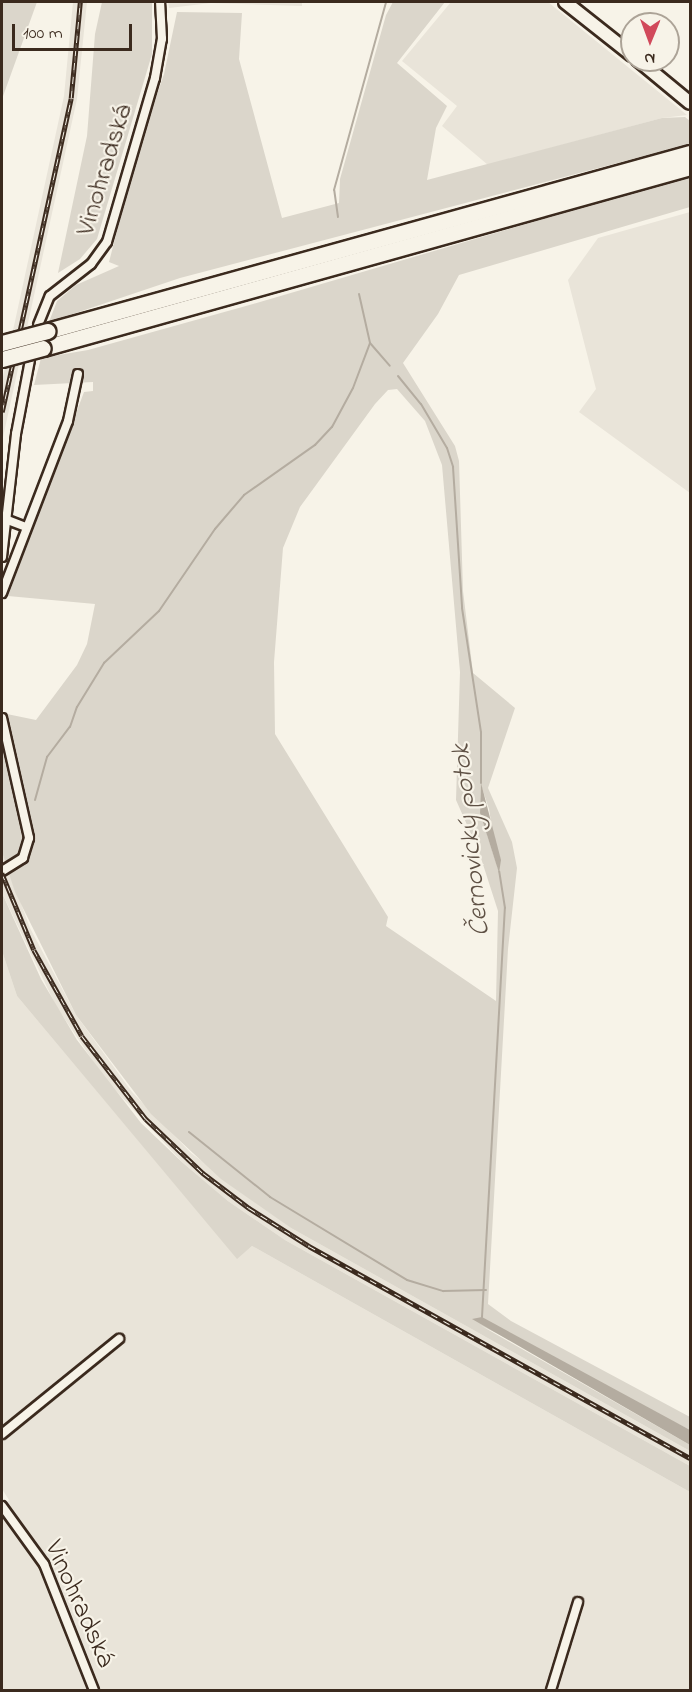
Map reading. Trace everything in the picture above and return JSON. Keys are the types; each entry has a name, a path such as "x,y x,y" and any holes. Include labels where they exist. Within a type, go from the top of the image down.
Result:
{"highway":[{"path":"2,343 42,328 690,153"},
{"path":"2,359 690,167"}],"main road":[{"path":"565,2 620,46"},
{"path":"653,72 690,103"}],"street":[{"name":"Vinohradská","path":"42,328 50,296 92,264 107,242 155,78 162,39 160,2"},
{"path":"2,557 5,519 30,360"},
{"path":"2,593 68,421 78,374"},
{"path":"5,519 26,527"},
{"path":"2,718 29,838 23,858 2,871"},
{"path":"2,1434 119,1339"},
{"name":"Vinohradská","path":"2,1506 44,1564 94,1690"},
{"path":"551,1690 578,1602"}],"shaded area":[{"path":"2,2 37,2 2,99"},
{"path":"73,2 87,2 77,99 2,442 2,381 64,96"},
{"path":"102,2 152,2 152,54 97,239 80,259 58,273 87,136 95,34"},
{"path":"168,2 302,2 302,6 211,3 169,8"},
{"path":"393,2 445,2 397,63 447,106 436,128 427,180 662,118 685,117 690,121 690,144 180,278 49,322 57,301 76,285 119,266 109,262 138,150 164,74 177,12 242,13 239,59 282,218 339,203 340,179 386,15"},
{"path":"451,2 548,2 620,61 620,72 634,72 687,115 662,118 488,165 442,126 457,106 402,61"},
{"path":"690,176 690,207 459,275 438,314 403,363 455,446 459,461 463,591 473,673 515,708 488,788 512,842 517,868 508,949 488,1304 511,1321 690,1417 690,1430 480,1325 690,1445 690,1451 291,1228 221,1179 151,1114 76,1015 15,892 2,852 2,713 36,720 77,665 87,644 95,604 8,596 84,392 93,391 93,382 34,385 41,358 88,350","holes":["397,389 425,421 442,465 460,672 456,800 479,852 498,911 496,1001 386,926 388,917 275,734 274,662 283,548 300,507 375,404 388,390","481,785 489,809 499,872 480,813"]},
{"path":"690,212 690,493 579,412 596,389 568,280 598,238"},
{"path":"481,783 501,860 499,873 480,813"},
{"path":"2,852 30,928 76,1015 132,1092 191,1153 291,1228 690,1451 690,1466 285,1240 228,1201 183,1163 105,1079 56,1006 2,893"},
{"path":"2,893 41,979 77,1040 141,1123 183,1163 228,1201 285,1240 690,1466 690,1492 252,1246 237,1259 17,996 2,951"},
{"path":"2,951 17,996 237,1258 252,1246 690,1492 690,1690 2,1690 2,1508 9,1500 2,1489"},
{"path":"482,1317 690,1430 690,1445 472,1319"}],"waterway":[{"name":"Černovický potok","path":"338,217 334,190 386,2"},
{"name":"Černovický potok","path":"359,294 370,343 390,366"},
{"path":"35,800 47,757 70,727 77,707 104,663 159,611 215,529 244,495 315,445 332,427 353,388 370,343"},
{"name":"Černovický potok","path":"398,376 421,404 447,448 453,467 462,608 481,732 481,783"},
{"name":"Černovický potok","path":"482,1317 505,908 499,871"},
{"path":"189,1132 270,1197 407,1280 443,1291 486,1290"}],"railway":[{"path":"2,412 71,98 80,2"},
{"path":"2,873 34,950 82,1036 146,1119 203,1173 249,1208 309,1246 690,1458"}]}
